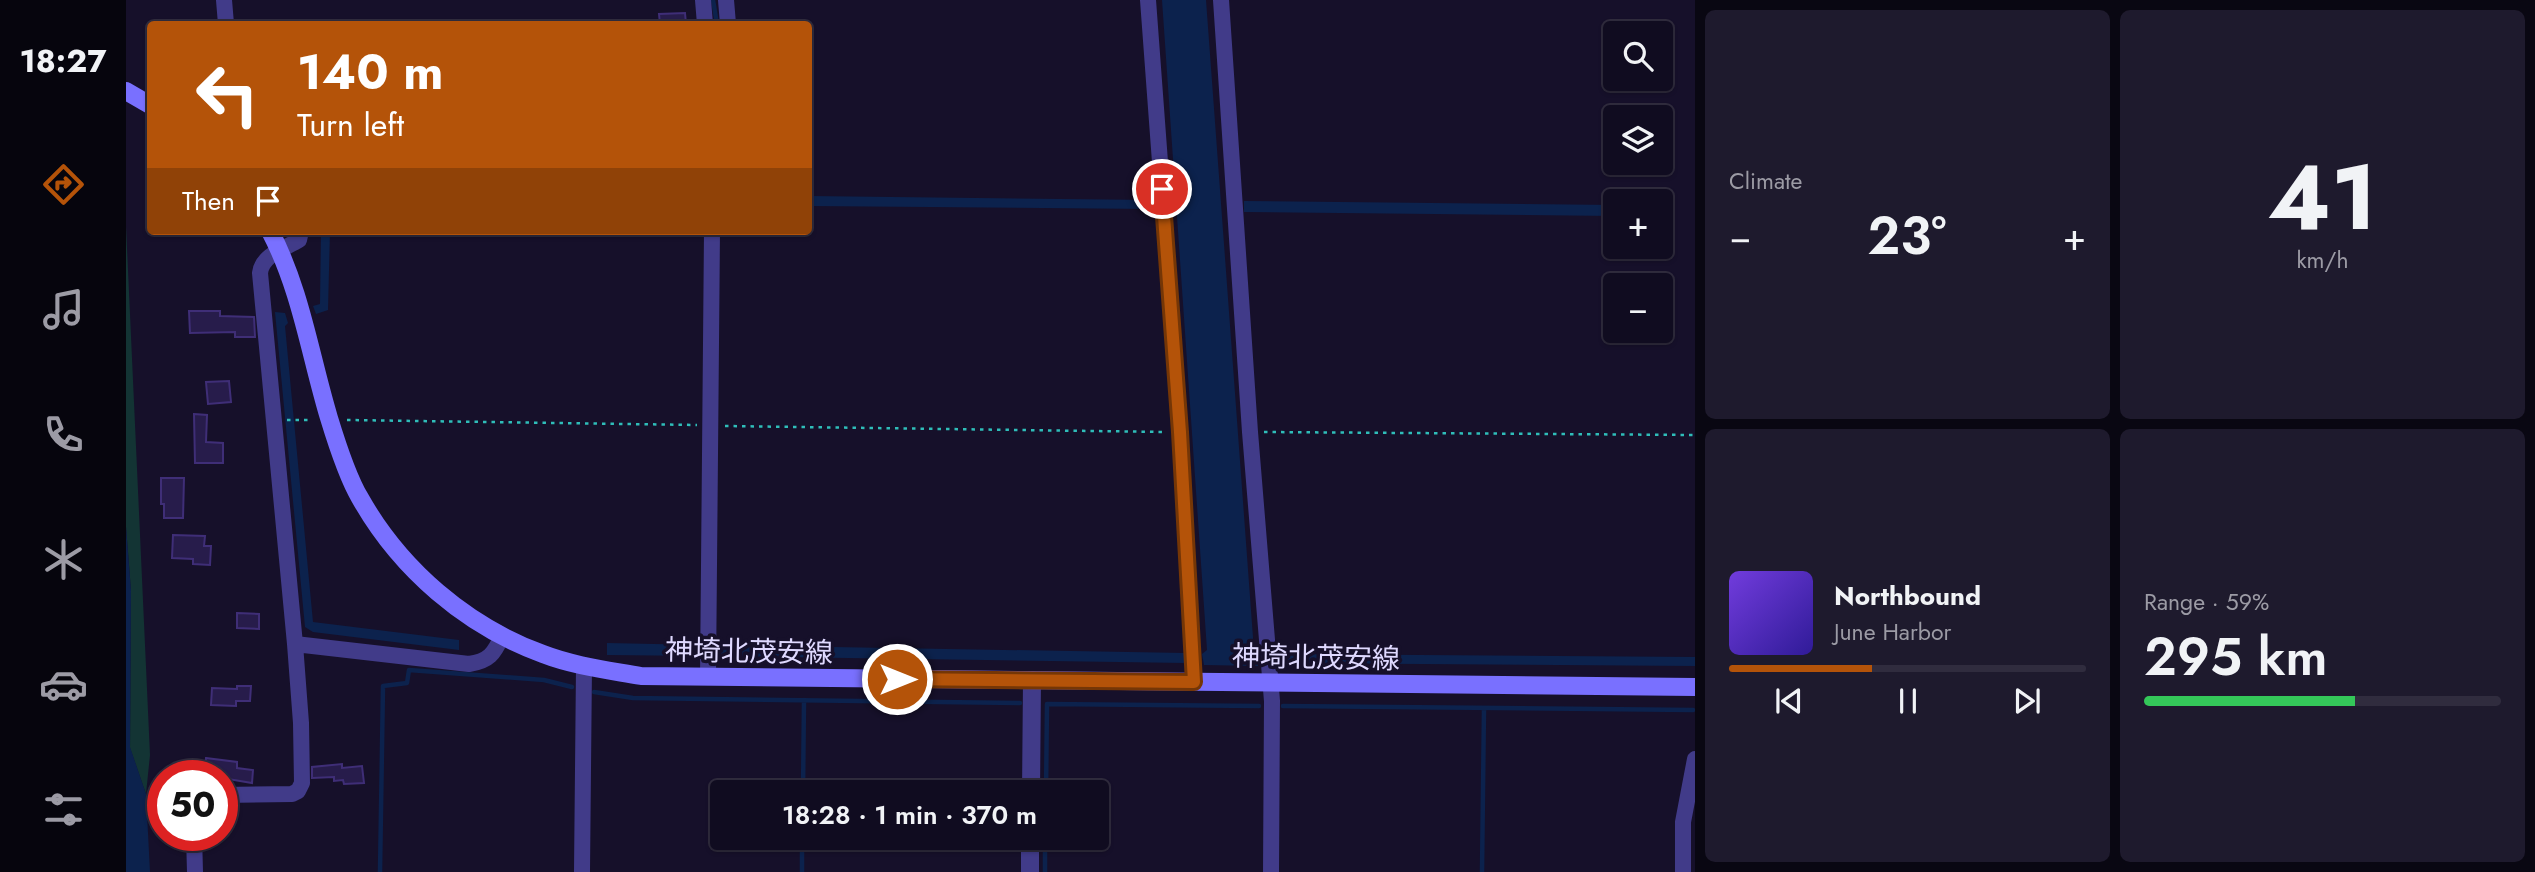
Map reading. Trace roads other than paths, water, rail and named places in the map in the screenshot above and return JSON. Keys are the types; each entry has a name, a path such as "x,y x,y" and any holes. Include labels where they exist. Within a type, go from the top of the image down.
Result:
{"main road":[{"path":"129,92 147,103"},
{"name":"神埼北茂安線","path":"272,235 292,279 330,420 358,496 387,539 421,579 465,613 502,636 543,654 584,666 641,676 1032,680 1194,666 1269,667 1695,687"}],"street":[{"path":"225,0 226,21"},
{"path":"703,0 705,21"},
{"path":"726,0 728,21"},
{"path":"1148,0 1180,432 1194,666"},
{"path":"1220,0 1269,667 1271,872"},
{"path":"238,795 292,794 298,791 302,783 295,644 260,273 266,258 299,240 300,235"},
{"path":"708,677 712,235"},
{"path":"295,644 469,664 484,662 495,653 502,636"},
{"path":"582,872 584,666"},
{"path":"1031,780 1032,680"},
{"path":"1683,872 1683,822 1695,759"},
{"path":"1030,850 1030,872"},
{"path":"194,851 195,872"}],"water":[{"path":"1162,0 1206,0 1254,651 1258,654 1258,666 1204,665 1202,654 1207,650"},
{"path":"812,196 1153,200 1152,209 812,206"},
{"path":"1244,201 1603,205 1603,216 1244,212"},
{"path":"321,235 330,235 328,310 316,314 313,306 320,304"},
{"path":"275,312 285,313 288,323 285,326 313,622 459,640 459,650 313,632 305,627"},
{"path":"126,527 131,591 130,747 146,794 150,872 126,872"},
{"path":"607,643 702,645 702,656 607,655"},
{"path":"715,645 1185,653 1186,663 714,656"},
{"path":"1277,654 1695,657 1695,666 1277,663"}],"waterway":[{"path":"713,0 716,21"},
{"path":"380,872 383,686 407,683 409,670 544,680 572,687"},
{"path":"594,692 633,698 1020,703"},
{"path":"803,780 804,700"},
{"path":"1046,780 1047,704 1259,706"},
{"path":"1283,706 1693,710"},
{"path":"1482,872 1484,708"},
{"path":"802,850 802,872"},
{"path":"1045,850 1045,872"}]}
